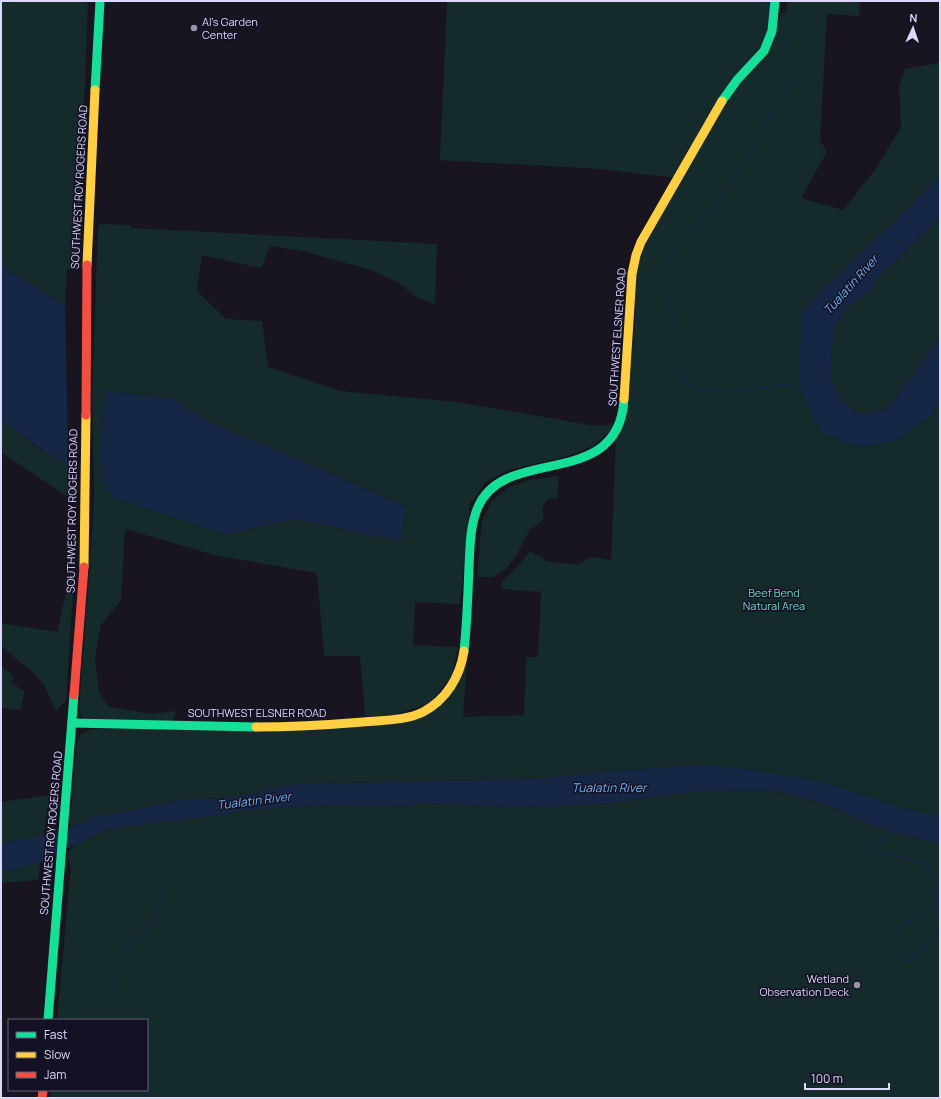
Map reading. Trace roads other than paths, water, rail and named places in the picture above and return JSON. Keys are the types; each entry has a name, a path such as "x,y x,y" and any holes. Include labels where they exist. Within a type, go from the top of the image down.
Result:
{"street":[{"name":"SOUTHWEST ROY ROGERS ROAD","path":"48,1019 84,560 87,245 100,1"},
{"name":"SOUTHWEST ELSNER ROAD","path":"72,723 264,727 323,726 406,717 426,710 441,699 454,682 463,659 466,631 471,534 478,504 490,489 501,480 510,476 569,462 589,455 610,439 617,428 623,415 632,274 637,251 652,221 727,93 764,51 772,31 775,1"}],"water":[{"name":"Tualatin River","path":"940,177 940,216 921,237 878,276 868,292 848,306 841,315 834,331 830,380 843,402 859,414 882,412 895,400 940,337 940,400 931,415 903,436 892,441 860,447 847,443 825,434 813,417 801,390 799,366 802,314 822,290"},
{"path":"1,267 65,305 67,464 48,454 1,420"},
{"path":"105,391 171,399 215,425 303,461 406,507 400,541 296,519 225,534 114,498 103,484 101,440"},
{"name":"Tualatin River","path":"703,765 763,771 808,779 910,810 940,816 940,844 886,830 857,819 843,811 803,797 768,790 726,790 691,792 609,803 533,807 424,803 404,806 324,805 239,811 108,829 43,862 13,869 1,870 1,844 68,829 96,816 117,814 180,800 231,798 295,784 535,779 674,766"}],"waterway":[{"path":"768,24 769,1"},
{"path":"778,29 795,59 792,79 746,161 713,209 691,229 673,254 669,262 666,281 668,302 680,346 683,381 698,388 720,392 789,384 803,390"},
{"path":"896,832 887,838 873,843 869,848 871,851 912,861 920,861 929,866 937,891 936,908 899,928 893,941 896,952 901,958 911,961 940,929"},
{"path":"113,1000 116,966 122,951 158,916 156,907 162,895 160,885"}],"place":[{"name":"Al's Garden Center","path":"194,28"},
{"name":"Wetland Observation Deck","path":"857,985"}],"park label":[{"name":"Beef Bend Natural Area","path":"774,599"}]}
